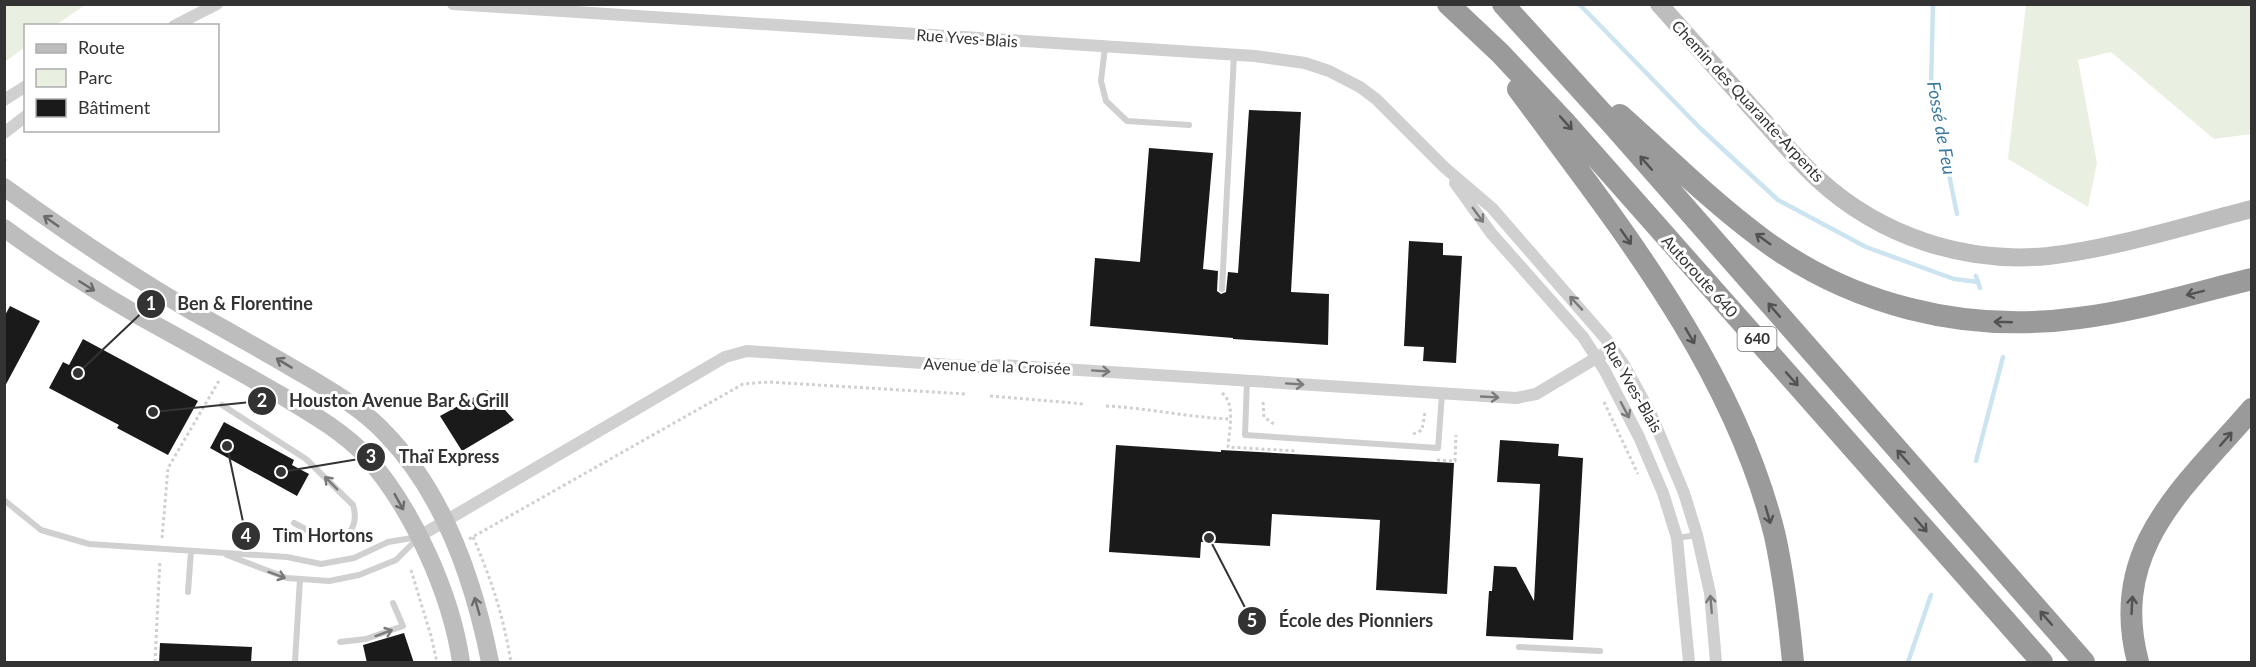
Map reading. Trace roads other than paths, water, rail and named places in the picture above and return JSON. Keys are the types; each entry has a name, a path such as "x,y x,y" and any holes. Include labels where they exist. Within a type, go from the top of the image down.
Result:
{"highway":[{"name":"Autoroute 640","path":"1448,4 1500,53 1564,121 2042,663"},
{"name":"Autoroute 640","path":"1503,4 2084,663"},
{"path":"1466,21 1626,237 1660,286 1706,366 1743,443 1767,511 1784,582 1793,663"},
{"path":"1538,43 1758,236 1814,272 1885,302 1931,314 1967,320 2040,322 2119,311 2252,279"},
{"path":"2138,663 2134,643 2132,602 2139,561 2145,544 2174,499 2252,409"}],"street":[{"path":"178,24 217,4"},
{"name":"Rue Yves-Blais","path":"453,4 1234,55 1305,63 1349,81 1392,113 1444,167 1492,208 1589,317 1613,348 1634,382 1660,434 1684,493 1697,535 1710,593 1716,663"},
{"name":"Chemin des Quarante-Arpents","path":"1659,4 1818,179 1863,213 1920,241 1977,255 2021,257 2048,255 2109,244 2252,209"},
{"path":"4,100 24,87"},
{"path":"4,133 24,118"},
{"name":"Rue Yves-Blais","path":"1444,167 1485,225 1570,322 1597,359 1627,413 1650,460 1671,514 1677,538 1689,663"},
{"path":"4,187 128,273 192,311 242,337 339,397 385,433 414,468 445,521 467,571 483,626 490,663"},
{"path":"4,228 106,297 322,420 363,453 391,486 439,581 457,638 461,663"},
{"name":"Avenue de la Croisée","path":"418,537 725,357 747,351 980,367 1002,365 1442,394 1526,397 1545,389 1613,348"}],"lane":[{"path":"1105,47 1101,81 1106,100 1127,121 1189,125"},
{"path":"1222,289 1234,55"},
{"path":"1247,381 1245,435 1438,448 1442,394"},
{"path":"222,405 306,459 353,505 355,513 353,530 349,535 339,538 322,537 294,523"},
{"path":"4,500 41,530 89,544 287,557 321,564 354,558 388,542 418,537"},
{"path":"1677,538 1697,535"},
{"path":"223,553 286,578 329,582 359,575 396,560 418,537"},
{"path":"188,592 191,551"},
{"path":"295,663 300,579"},
{"path":"340,642 366,639 403,626 393,603"},
{"path":"1519,647 1600,651"}],"waterway":[{"path":"1579,4 1700,128 1778,200 1866,247 1954,279 1978,282"},
{"name":"Fossé de Feu","path":"1933,4 1931,86 1957,214"},
{"name":"Fossé de Feu","path":"1976,276 1980,288"},
{"name":"Fossé de Feu","path":"1976,461 2003,357"},
{"name":"Fossé de Feu","path":"1908,662 1931,595"}],"place":[{"name":"Ben & Florentine","path":"78,373"},
{"name":"Houston Avenue Bar & Grill","path":"153,412"},
{"name":"Tim Hortons","path":"227,446"},
{"name":"Thaï Express","path":"281,472"},
{"name":"École des Pionniers","path":"1209,538"}]}
